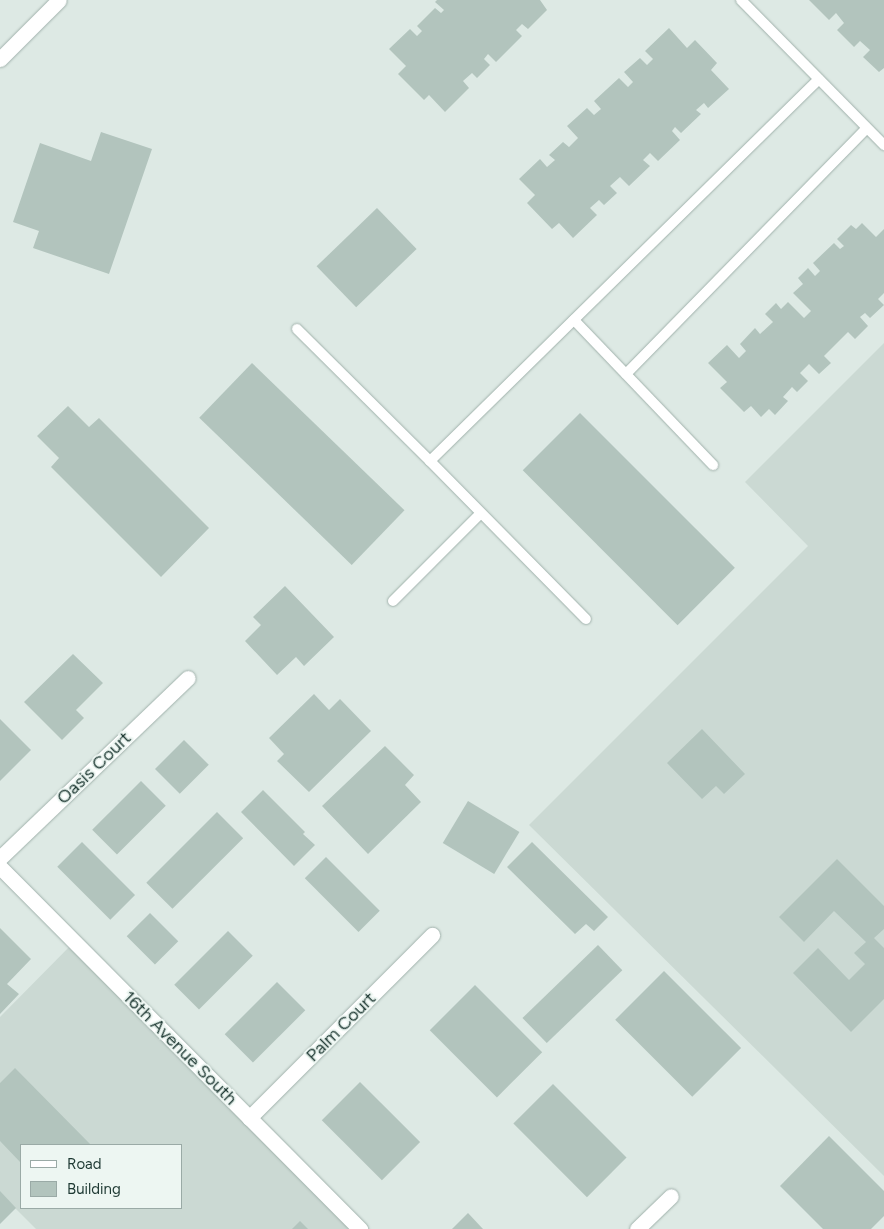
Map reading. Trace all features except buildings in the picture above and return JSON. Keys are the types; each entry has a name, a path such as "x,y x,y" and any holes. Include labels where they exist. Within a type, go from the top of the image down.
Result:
{"street":[{"path":"0,59 59,0"},
{"name":"Oasis Court","path":"0,858 188,678"},
{"name":"16th Avenue South","path":"0,867 360,1229"},
{"name":"Palm Court","path":"249,1118 432,935"},
{"path":"637,1229 671,1196"}],"lane":[{"path":"741,0 884,145"},
{"path":"430,461 819,79"},
{"path":"626,374 867,128"},
{"path":"574,320 713,465"},
{"path":"297,328 586,619"},
{"path":"393,601 481,513"}],"shaded area":[{"path":"884,343 884,1176 529,825 808,546 745,482"},
{"path":"74,942 360,1229 36,1229 0,1193 0,1017"}]}
